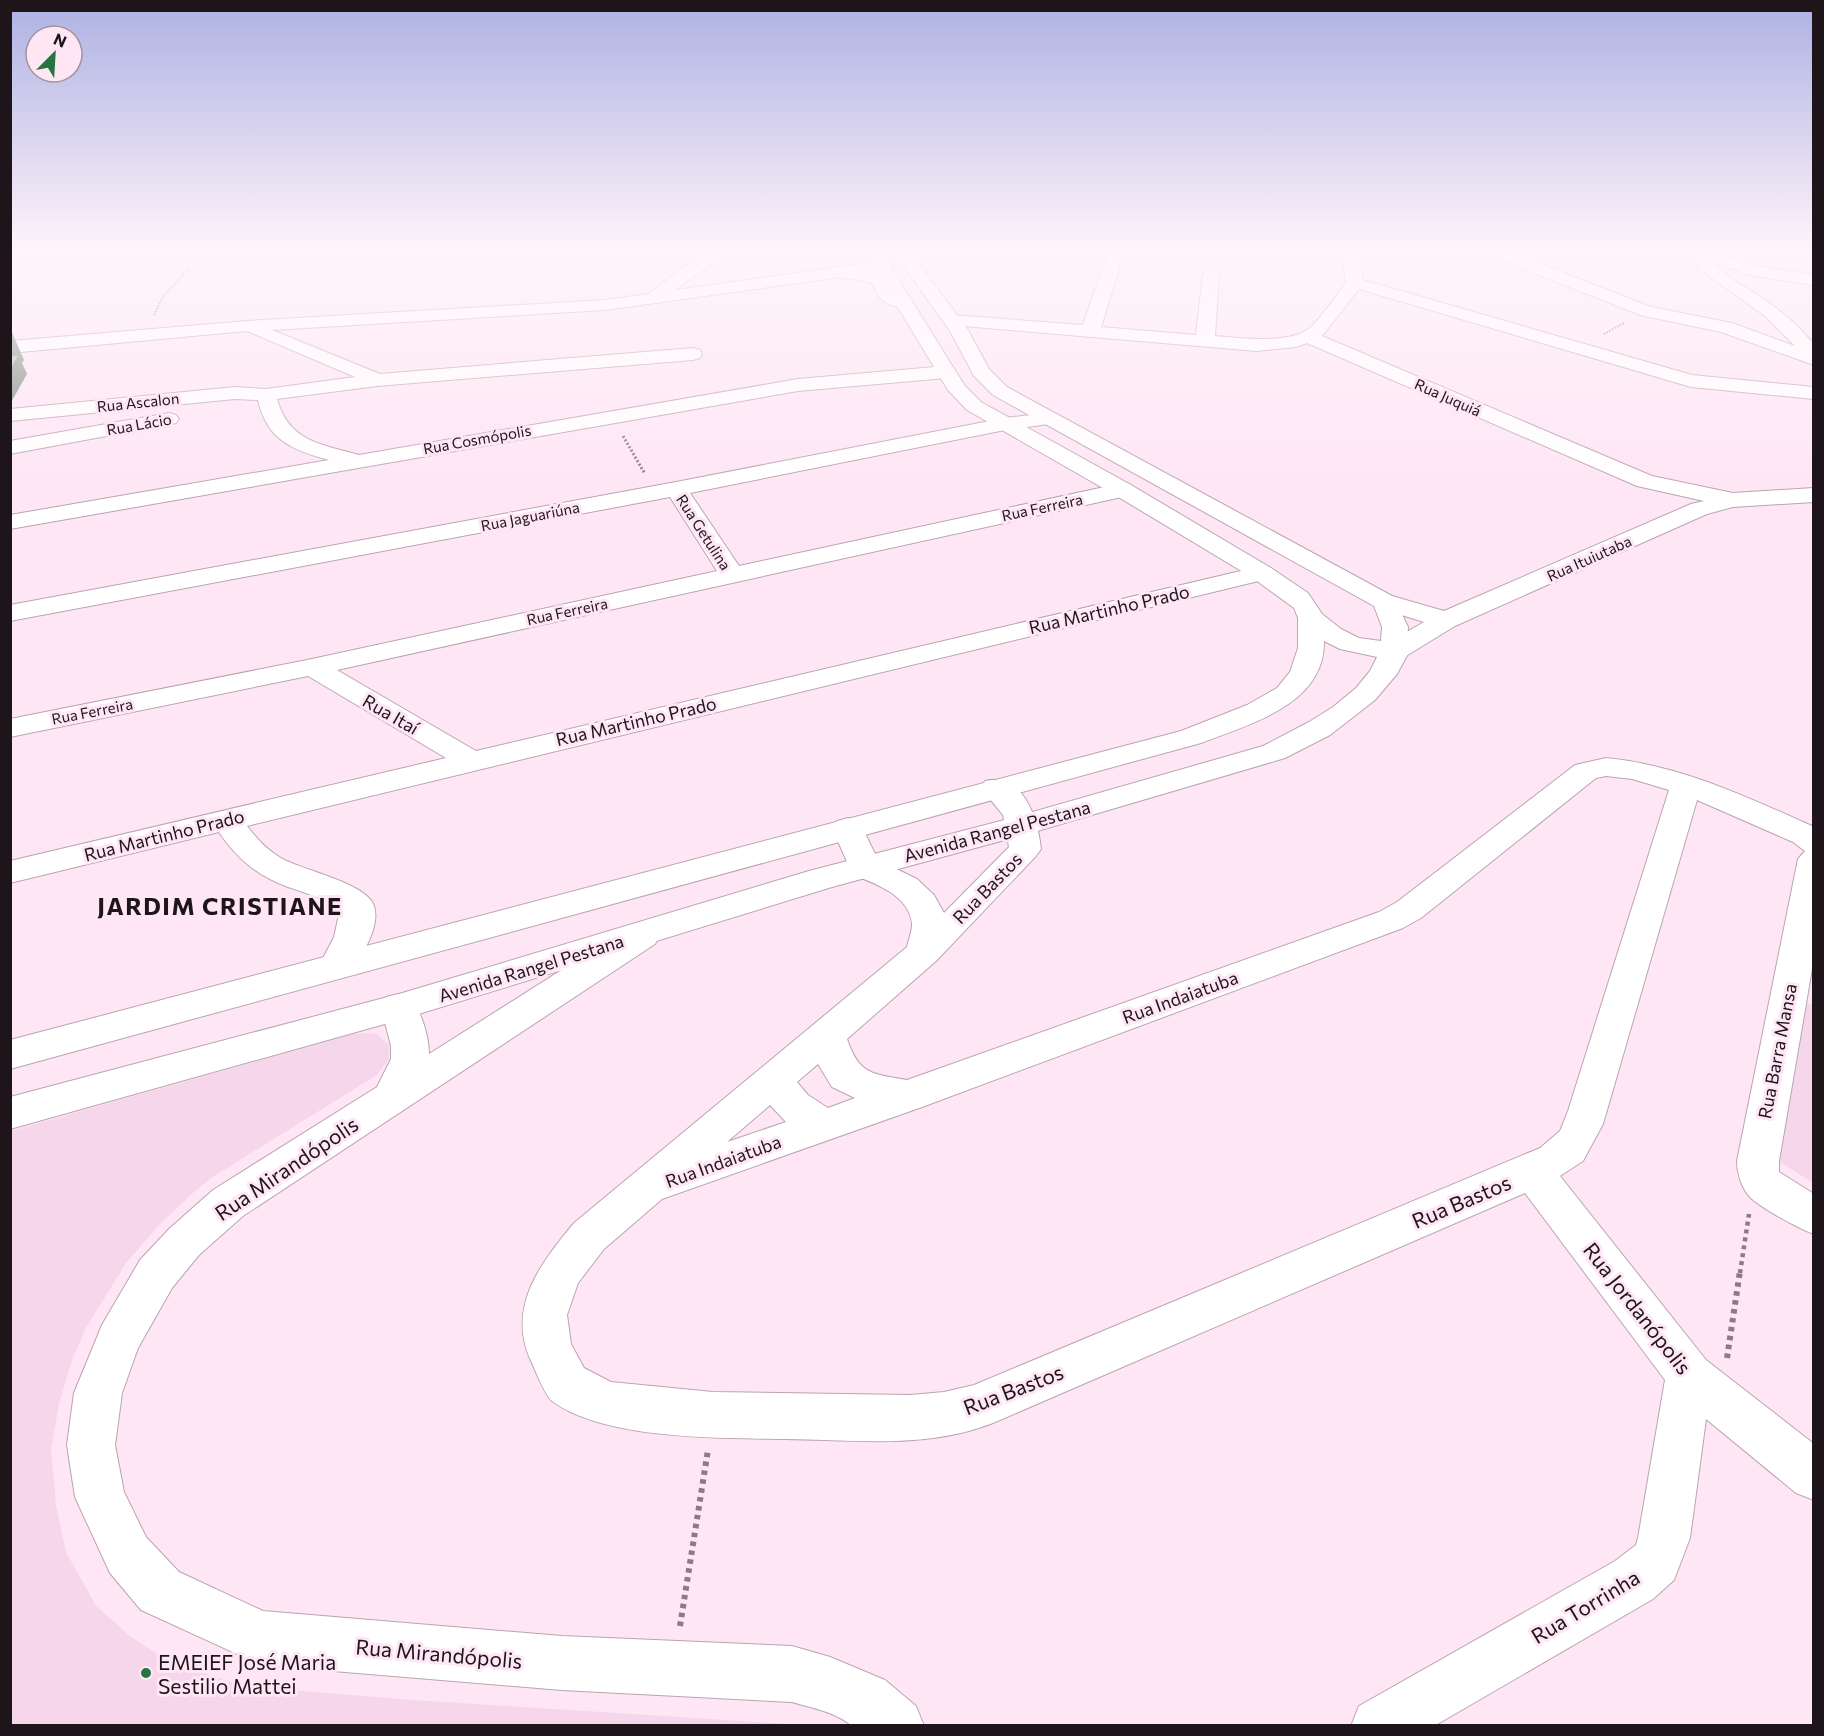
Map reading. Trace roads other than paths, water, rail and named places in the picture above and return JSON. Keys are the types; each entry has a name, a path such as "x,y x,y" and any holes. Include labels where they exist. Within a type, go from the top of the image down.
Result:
{"street":[{"path":"10,347 208,329"},
{"path":"254,329 377,380"},
{"path":"296,346 294,338 301,329"},
{"path":"920,329 958,390 974,406 1123,490 1262,573 1299,598 1311,618 1329,635 1369,648 1396,650 1394,616 1385,602"},
{"path":"957,329 981,372 1000,391 1385,602 1446,620"},
{"path":"1056,329 1273,345 1296,341 1318,329"},
{"path":"1205,341 1206,329"},
{"path":"1506,329 1691,381 1814,393"},
{"path":"1732,329 1814,358"},
{"path":"1789,329 1814,358"},
{"name":"Rua Juquiá","path":"1306,336 1645,481 1733,500 1814,495"},
{"path":"355,460 299,441 283,432 276,423 266,395 377,380 693,354"},
{"name":"Rua Cosmópolis","path":"10,522 355,460 798,385 946,372"},
{"name":"Rua Ascalon","path":"10,415 235,393 266,395"},
{"name":"Rua Lácio","path":"10,448 237,406 266,395"},
{"path":"50,441 80,431 143,402"},
{"path":"61,410 138,425"},
{"name":"Rua Jaguariúna","path":"10,613 1005,424 1049,419"},
{"name":"Rua Getulina","path":"666,490 732,575"},
{"name":"Rua Ferreira","path":"10,728 312,667 1123,490"},
{"name":"Rua Ituiutaba","path":"1396,650 1446,620 1699,509 1733,500"},
{"name":"Rua Martinho Prado","path":"10,872 470,760 1262,573"},
{"path":"10,1055 1191,737 1257,711 1287,694 1303,673 1311,648 1311,618"},
{"name":"Avenida Rangel Pestana","path":"10,1113 399,1007 643,935 821,879 1023,825 1274,752 1304,739 1332,721 1373,685 1386,669 1396,650"},
{"name":"Rua Itaí","path":"312,667 470,760"},
{"name":"Rua Indaiatuba","path":"641,1190 908,1096 1391,920 1409,910 1586,771 1597,766 1616,766 1686,785"},
{"path":"1686,785 1719,796 1804,835 1814,843"},
{"name":"Rua Bastos","path":"996,788 1017,808 1023,825 1025,849 967,911 924,952 641,1190 589,1236 559,1273 543,1315 548,1347 567,1384 607,1404 713,1415 910,1418 944,1415 976,1407 1561,1157 1578,1140 1686,785"},
{"path":"226,820 241,842 268,864 344,895 357,906 358,917 350,945 337,966"},
{"path":"848,828 865,867"},
{"name":"Rua Barra Mansa","path":"1814,859 1760,1141 1758,1172 1764,1184 1814,1216"},
{"name":"Rua Bastos","path":"865,867 901,884 924,908 929,923 924,952"},
{"name":"Rua Mirandópolis","path":"643,935 228,1203 184,1242 151,1284 118,1340 98,1393 91,1445 100,1497 128,1555 160,1591 261,1638 562,1663 792,1674 831,1685 865,1700 896,1725"},
{"path":"393,1095 410,1059 410,1046 399,1007"},
{"path":"826,1033 835,1059 846,1077 872,1089 908,1096"},
{"path":"775,1076 792,1106 809,1118 825,1124"},
{"name":"Rua Jordanópolis","path":"1532,1171 1704,1388 1814,1476"},
{"name":"Rua Torrinha","path":"1379,1725 1634,1580 1656,1562 1704,1388"}],"place":[{"name":"EMEIEF José Maria Sestilio Mattei","path":"146,1673"}],"district":[{"name":"JARDIM CRISTIANE","path":"220,905"}]}
